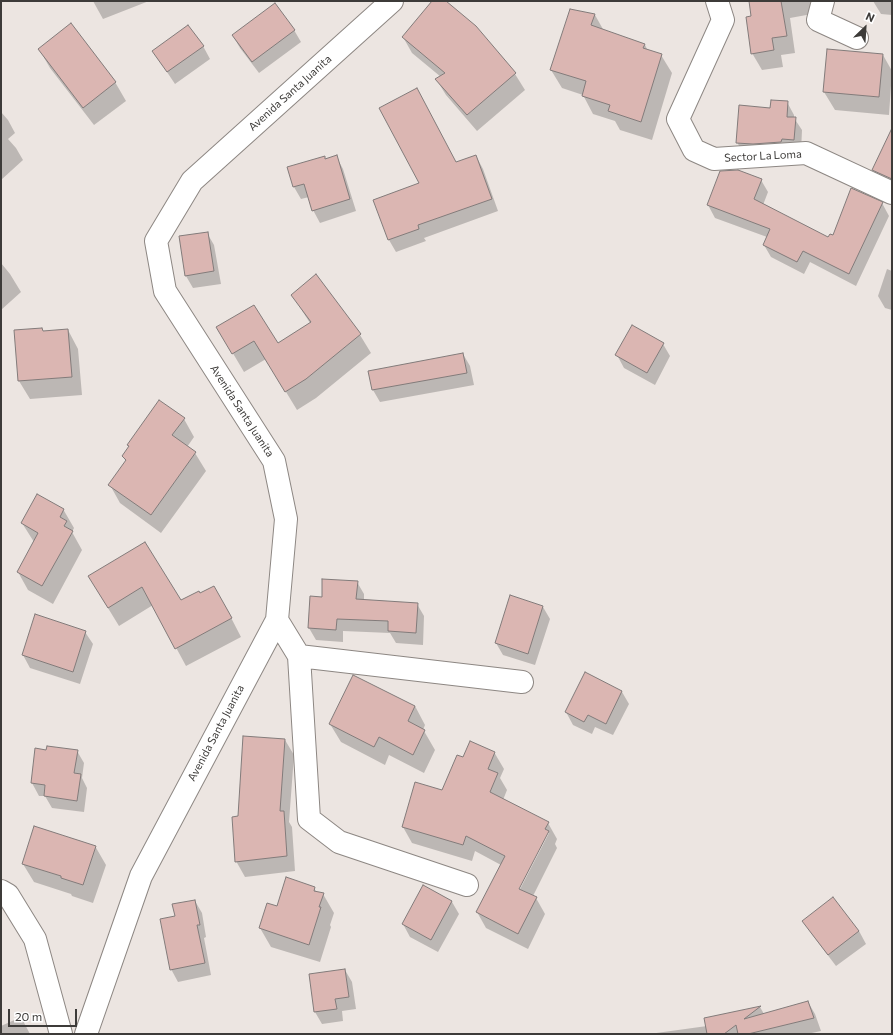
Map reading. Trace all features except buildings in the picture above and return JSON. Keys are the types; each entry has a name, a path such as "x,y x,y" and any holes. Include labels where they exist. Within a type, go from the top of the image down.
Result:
{"street":[{"name":"Avenida Santa Juanita","path":"86,1034 141,876 277,620 286,519 274,460 165,291 156,241 192,181 392,1"},
{"name":"Sector La Loma","path":"718,1 723,20 678,119 694,150 714,159 806,153 892,193"},
{"path":"823,1 818,20 857,38"},
{"path":"277,620 298,656 309,819 339,842 467,885"},
{"path":"298,656 522,682"},
{"path":"1,891 8,894 34,939 61,1034"}]}
